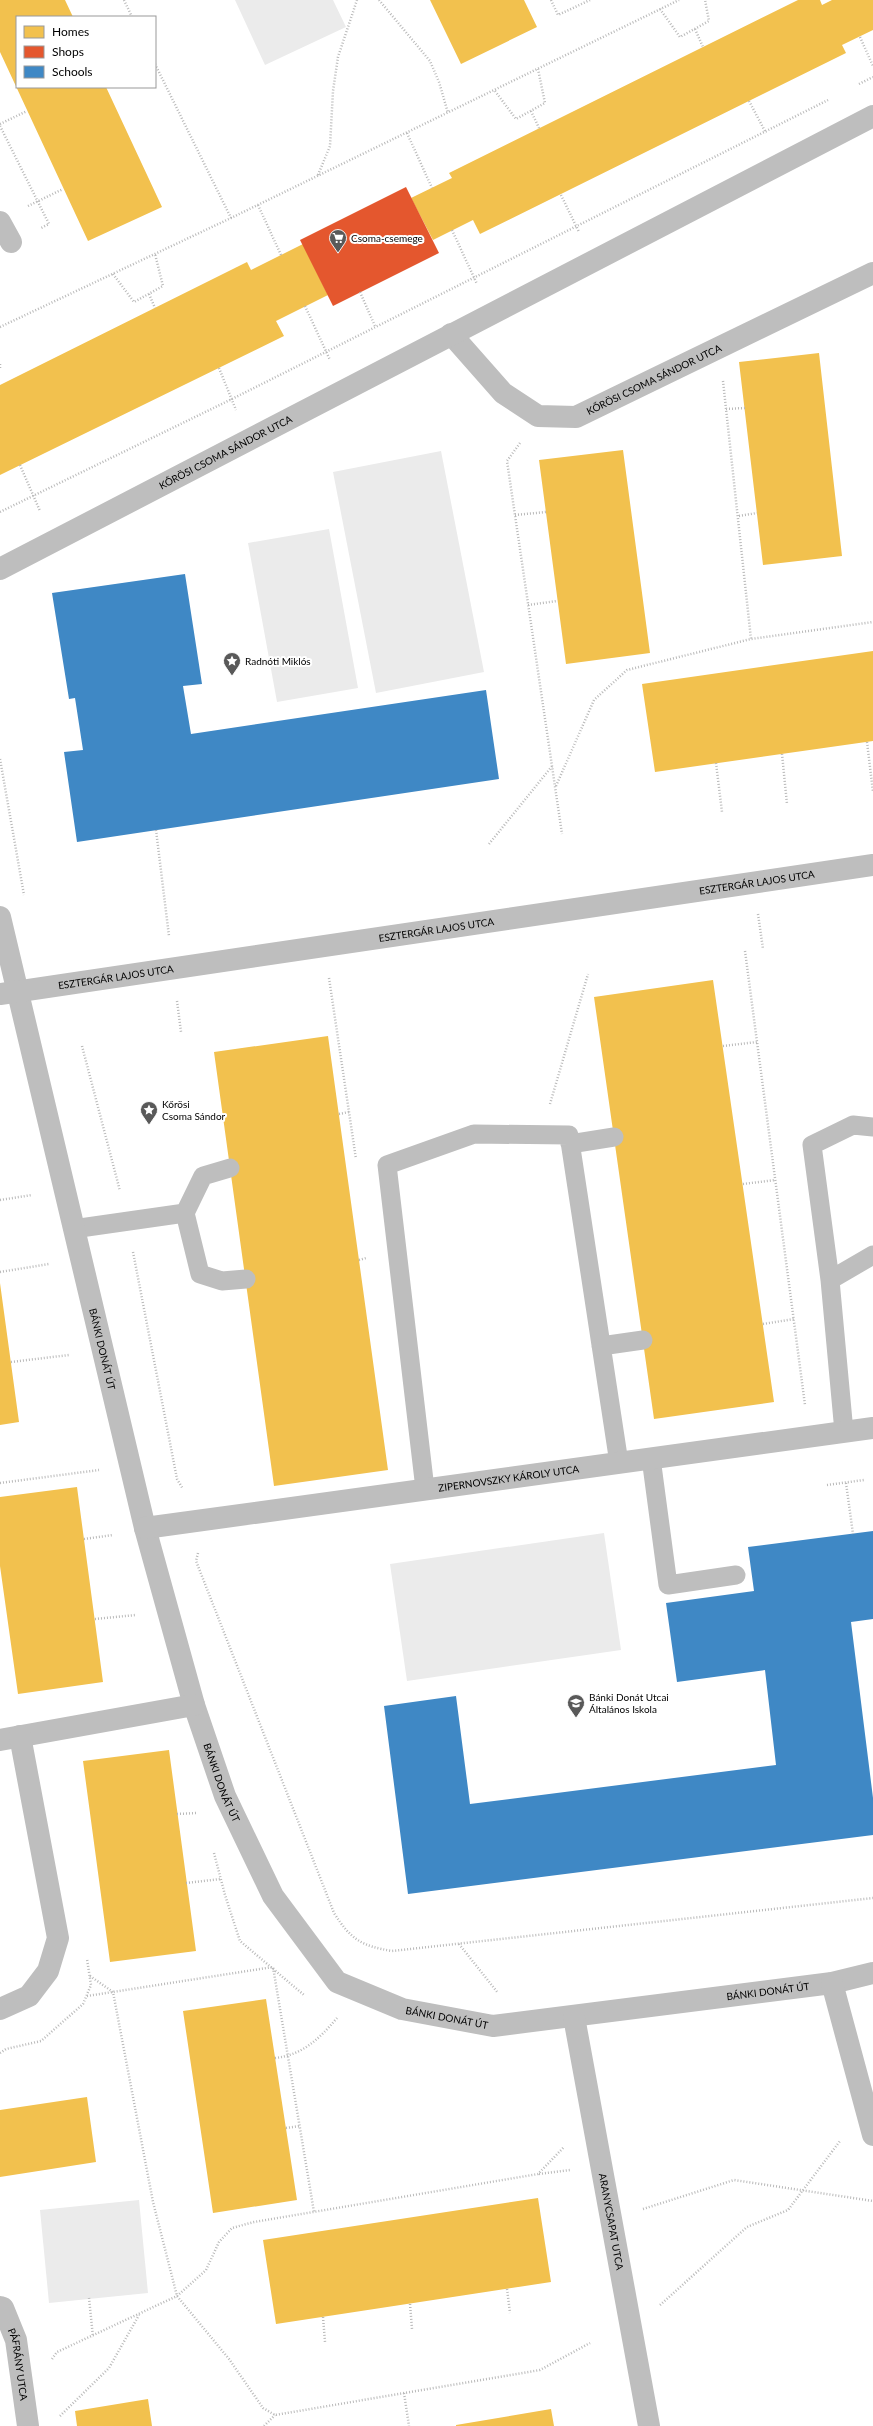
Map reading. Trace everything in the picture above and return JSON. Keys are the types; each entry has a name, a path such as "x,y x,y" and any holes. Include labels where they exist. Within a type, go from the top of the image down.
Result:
{"street":[{"name":"KŐRÖSI CSOMA SÁNDOR UTCA","path":"0,569 873,116"},
{"path":"0,222 11,242"},
{"name":"KŐRÖSI CSOMA SÁNDOR UTCA","path":"538,416 576,417 873,273"},
{"path":"451,334 503,393 538,416"},
{"name":"ESZTERGÁR LAJOS UTCA","path":"9,993 873,865"},
{"path":"0,917 9,993"},
{"name":"BÁNKI DONÁT ÚT","path":"9,993 73,1229 145,1528 194,1705 225,1796 273,1896 337,1982 402,2009 493,2026 574,2017 832,1983 873,1973"},
{"name":"ZIPERNOVSZKY KÁROLY UTCA","path":"145,1528 873,1428"},
{"path":"0,2009 29,1996 48,1971 58,1938 10,1738 194,1705"},
{"path":"832,1983 873,2135"},
{"name":"ARANYCSAPAT UTCA","path":"574,2017 648,2426"},
{"name":"PÁFRÁNY UTCA","path":"0,2307 3,2308 16,2340 28,2426"}],"lane":[{"path":"844,1432 830,1280 812,1145 853,1125 873,1127"},
{"path":"425,1489 387,1165 474,1134 569,1135 619,1463"},
{"path":"570,1144 614,1136"},
{"path":"230,1168 203,1176 185,1213 200,1274 222,1281 246,1279"},
{"path":"73,1229 185,1213"},
{"path":"830,1280 873,1255"},
{"path":"601,1346 643,1340"},
{"path":"651,1458 668,1584 736,1575"}],"path":[{"path":"124,0 132,16"},
{"path":"318,176 330,146 333,91 338,57 357,0"},
{"path":"379,0 430,61 439,82 448,113"},
{"path":"551,0 558,15 590,0"},
{"path":"0,327 495,91 679,0"},
{"path":"660,10 680,37 710,21 705,0"},
{"path":"695,29 703,47"},
{"path":"860,37 873,66"},
{"path":"156,66 231,218"},
{"path":"495,91 516,119 545,103 538,69"},
{"path":"853,88 873,78"},
{"path":"0,512 232,399 375,326 833,98"},
{"path":"11,242 49,224 0,125 27,111"},
{"path":"531,111 539,128"},
{"path":"407,133 432,188"},
{"path":"25,208 64,189"},
{"path":"561,194 594,260"},
{"path":"258,205 281,255"},
{"path":"452,230 491,314"},
{"path":"113,274 134,302 163,286 155,254"},
{"path":"360,292 375,326"},
{"path":"149,294 155,308"},
{"path":"305,306 344,390"},
{"path":"719,348 739,516 751,639"},
{"path":"0,364 0,370"},
{"path":"219,368 248,440"},
{"path":"726,409 745,408"},
{"path":"538,416 507,462 562,834"},
{"path":"20,466 52,541"},
{"path":"515,515 546,512"},
{"path":"739,516 757,513"},
{"path":"528,605 558,601"},
{"path":"556,786 594,700 626,670 751,639 873,622"},
{"path":"868,742 873,792"},
{"path":"782,754 787,804"},
{"path":"0,759 26,903"},
{"path":"716,763 722,812"},
{"path":"489,844 553,765"},
{"path":"156,830 181,1032"},
{"path":"745,951 806,1407"},
{"path":"541,1134 588,974"},
{"path":"723,1046 757,1042"},
{"path":"82,1046 127,1221 176,1479 184,1490"},
{"path":"339,1114 349,1112"},
{"path":"743,1184 775,1180"},
{"path":"0,1200 36,1195"},
{"path":"0,1272 53,1263"},
{"path":"763,1324 794,1319"},
{"path":"68,1347 72,1362"},
{"path":"11,1362 70,1355"},
{"path":"0,1483 102,1470"},
{"path":"827,1485 864,1480"},
{"path":"846,1483 853,1534"},
{"path":"84,1539 120,1535"},
{"path":"203,1549 199,1551 196,1561 334,1913 344,1929 356,1941 376,1948 392,1951 873,1898"},
{"path":"94,1619 141,1615"},
{"path":"178,1814 203,1812"},
{"path":"186,1883 221,1880"},
{"path":"458,1943 522,2023"},
{"path":"87,1996 273,1967 314,2212"},
{"path":"90,1976 113,1992 153,2202 177,2296 229,2359 263,2408 275,2415"},
{"path":"275,2058 289,2056 317,2041 342,2013"},
{"path":"654,2307 660,2305 747,2227 788,2210 866,2107"},
{"path":"286,2128 300,2126"},
{"path":"538,2174 567,2143"},
{"path":"48,2364 57,2352 93,2338 177,2296 206,2270 219,2242 232,2228 254,2222 574,2169"},
{"path":"609,2216 630,2213 734,2180 873,2201"},
{"path":"507,2289 510,2313"},
{"path":"89,2298 93,2338"},
{"path":"410,2304 412,2329"},
{"path":"56,2421 109,2368 139,2315"},
{"path":"322,2317 325,2342"},
{"path":"264,2426 275,2415 540,2370 590,2344"},
{"path":"404,2393 409,2426"}],"shaded area":[{"path":"235,0 333,0 346,27 265,65"},
{"path":"441,451 484,672 376,693 333,472"},
{"path":"329,529 358,688 277,702 248,543"},
{"path":"604,1533 621,1650 407,1681 390,1564"},
{"path":"139,2200 148,2293 49,2303 40,2210"}],"building: Homes":[{"path":"0,0 65,0 73,16 16,16 16,86 0,52"},
{"path":"430,0 524,0 537,27 461,64"},
{"path":"798,0 820,0 822,5 832,0 873,0 873,30 842,45 846,53 480,234 473,220 433,240 411,198 452,178 449,173"},
{"path":"17,88 106,88 162,207 88,241"},
{"path":"303,244 328,295 276,321 284,336 0,475 0,385 247,262 251,270"},
{"path":"819,353 842,556 763,565 739,362"},
{"path":"623,450 650,653 566,664 539,460"},
{"path":"873,651 873,741 655,772 642,684"},
{"path":"713,980 774,1402 654,1419 594,997"},
{"path":"328,1036 388,1470 274,1486 214,1052"},
{"path":"0,1283 19,1422 0,1425"},
{"path":"77,1487 103,1682 18,1694 0,1566 0,1497"},
{"path":"169,1750 196,1951 110,1962 83,1761"},
{"path":"266,1999 297,2200 213,2213 183,2011"},
{"path":"87,2097 96,2162 0,2177 0,2110"},
{"path":"538,2198 551,2282 276,2324 263,2240"},
{"path":"148,2399 152,2426 77,2426 75,2411"},
{"path":"551,2409 554,2426 456,2426 456,2425"}],"building: Shops":[{"path":"406,187 439,253 333,306 300,240"}],"building: Schools":[{"path":"185,574 202,684 183,686 191,734 486,690 499,779 77,842 64,752 83,750 75,698 69,699 52,593"},
{"path":"873,1531 873,1619 851,1622 873,1798 873,1835 408,1894 384,1706 456,1696 470,1804 776,1765 765,1670 677,1682 666,1603 754,1591 748,1547"}],"place":[{"name":"Csoma-csemege","path":"338,253"},
{"name":"Radnóti Miklós","path":"232,676"},
{"name":"Kőrösi Csoma Sándor","path":"149,1125"},
{"name":"Bánki Donát Utcai Általános Iskola","path":"576,1718"}]}
